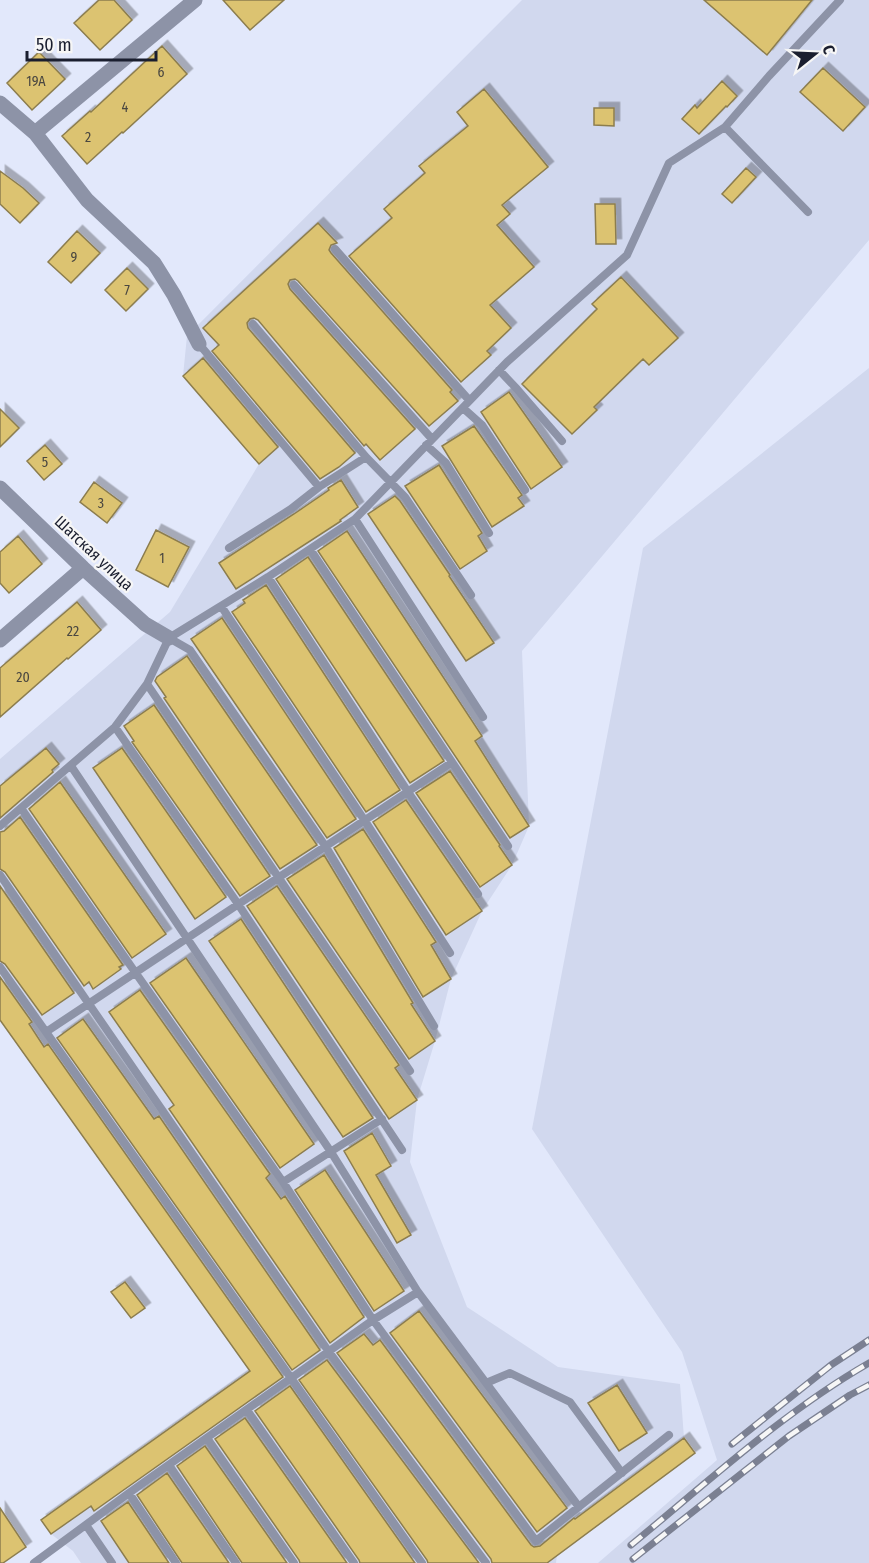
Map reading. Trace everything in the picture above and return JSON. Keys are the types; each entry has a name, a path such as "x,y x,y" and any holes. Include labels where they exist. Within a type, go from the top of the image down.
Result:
{"street":[{"path":"35,133 195,0"},
{"path":"0,103 35,133 87,200 154,263 174,295 199,344"},
{"name":"Шатская улица","path":"0,488 145,624 169,638"},
{"path":"0,640 83,568"}],"lane":[{"path":"0,826 115,727 147,684 169,638 268,577 355,519 499,370 627,255 669,163 725,127 840,0"},
{"path":"725,127 808,212"},
{"path":"335,249 470,400"},
{"path":"294,285 446,463 489,532"},
{"path":"253,324 366,457 405,497 471,595"},
{"path":"199,344 319,487"},
{"path":"499,370 562,441"},
{"path":"463,408 482,424 525,490"},
{"path":"229,548 291,509 319,487 366,457"},
{"path":"355,519 483,717"},
{"path":"310,549 508,846"},
{"path":"268,577 408,792 478,894"},
{"path":"221,606 366,821 450,953"},
{"path":"169,638 190,650 326,847 434,1026"},
{"path":"147,684 410,1071"},
{"path":"115,727 238,904 402,1150"},
{"path":"46,1032 451,763"},
{"path":"71,766 331,1152 418,1292 579,1507"},
{"path":"21,808 283,1182 374,1320 536,1541 669,1435"},
{"path":"0,875 329,1352 486,1563"},
{"path":"0,967 422,1563"},
{"path":"283,1182 382,1119"},
{"path":"34,1563 374,1320 418,1292"},
{"path":"486,1383 510,1373 570,1402 622,1473"},
{"path":"247,1410 354,1563"},
{"path":"207,1438 294,1563"},
{"path":"169,1465 236,1563"},
{"path":"129,1493 177,1563"},
{"path":"86,1525 112,1563"}],"shaded area":[{"path":"522,0 869,0 869,240 522,651 529,826 512,865 482,911 451,979 417,1100 410,1162 467,1307 558,1367 680,1384 684,1438 695,1453 557,1555 556,1563 81,1563 73,1551 51,1534 41,1520 249,1371 0,1020 0,759 170,612 259,464 183,376 187,336"},
{"path":"869,368 869,1563 598,1563 717,1460 682,1352 532,1129 643,548"}],"building":[{"path":"99,0 114,0 132,20 100,50 74,23"},
{"path":"223,0 284,0 250,30"},
{"path":"704,0 812,0 767,55"},
{"path":"162,46 187,74 87,164 62,136"},
{"path":"39,52 65,79 32,110 7,83"},
{"path":"823,68 865,107 843,131 800,92"},
{"path":"722,81 737,96 699,134 682,119 695,105 697,108"},
{"path":"484,89 548,167 502,205 510,214 497,225 534,267 490,305 511,328 487,351 491,355 461,382 349,256 392,218 384,209 425,173 419,166 468,126 457,112"},
{"path":"594,108 614,108 614,126 594,125"},
{"path":"746,168 756,177 732,203 722,194"},
{"path":"0,171 39,203 20,223 0,204"},
{"path":"595,204 615,204 616,244 596,244"},
{"path":"318,223 337,243 331,245 329,250 331,253 452,390 450,392 458,401 429,426 298,281 290,280 288,284 290,289 415,429 380,460 366,444 364,446 258,320 250,319 247,323 248,328 355,453 320,479 212,351 219,345 203,328"},
{"path":"77,231 100,253 71,283 48,262"},
{"path":"127,268 148,289 126,311 105,290"},
{"path":"621,277 678,338 649,365 643,359 594,407 597,410 572,434 522,384 597,309 592,304"},
{"path":"203,358 278,447 259,464 183,376"},
{"path":"509,392 562,467 531,489 481,412"},
{"path":"0,409 19,428 0,447"},
{"path":"474,426 522,495 518,498 524,506 492,527 442,446"},
{"path":"45,445 62,464 44,480 27,461"},
{"path":"439,465 482,533 478,536 487,551 460,569 405,486"},
{"path":"341,480 358,507 341,521 236,589 219,563"},
{"path":"94,482 122,503 107,523 80,502"},
{"path":"395,496 494,643 466,661 368,514"},
{"path":"156,530 189,547 168,587 136,570"},
{"path":"347,531 482,736 475,741 529,826 510,838 318,551"},
{"path":"18,536 42,564 9,593 0,583 0,552"},
{"path":"308,557 444,761 410,783 276,579"},
{"path":"266,585 400,790 366,812 232,612 245,603 243,600"},
{"path":"77,602 101,630 0,717 0,668"},
{"path":"222,618 356,819 327,838 191,639"},
{"path":"187,656 317,845 280,869 164,698 166,697 155,681 157,677"},
{"path":"154,705 270,876 240,896 132,742 134,741 124,726"},
{"path":"46,748 59,764 52,770 53,772 0,818 0,786"},
{"path":"122,748 226,897 195,919 93,768"},
{"path":"450,771 512,865 480,887 416,793"},
{"path":"60,782 166,934 132,958 29,809"},
{"path":"406,800 482,911 446,935 373,822"},
{"path":"20,817 123,965 119,967 121,969 93,989 89,982 84,986 5,872 0,869 0,832"},
{"path":"363,829 436,942 431,945 451,979 423,997 334,848"},
{"path":"324,855 435,1041 409,1059 287,879"},
{"path":"0,886 74,993 42,1015 5,964 0,961"},
{"path":"277,886 399,1065 395,1068 417,1100 389,1119 247,906"},
{"path":"241,919 373,1118 343,1137 209,941"},
{"path":"186,958 314,1144 280,1168 150,983"},
{"path":"0,977 32,1022 29,1024 44,1047 48,1044 283,1377 94,1511 91,1506 51,1534 41,1520 250,1371 0,1020"},
{"path":"140,990 270,1174 266,1178 281,1199 285,1196 364,1317 330,1343 169,1109 174,1105 109,1012"},
{"path":"83,1019 154,1119 159,1116 320,1350 292,1370 57,1038"},
{"path":"372,1133 391,1166 376,1175 411,1235 397,1243 344,1151"},
{"path":"325,1170 404,1291 374,1311 295,1190"},
{"path":"125,1282 145,1308 131,1318 111,1292"},
{"path":"419,1311 567,1508 537,1532 390,1333"},
{"path":"364,1334 373,1345 380,1340 534,1547 540,1546 574,1518 684,1438 695,1453 547,1563 492,1563 337,1353"},
{"path":"327,1360 479,1563 428,1563 299,1380"},
{"path":"617,1385 647,1433 619,1451 588,1403"},
{"path":"290,1386 415,1563 360,1563 255,1411"},
{"path":"245,1418 347,1563 300,1563 215,1439"},
{"path":"205,1446 287,1563 242,1563 177,1466"},
{"path":"167,1473 229,1563 182,1563 137,1495"},
{"path":"128,1502 169,1563 129,1563 101,1521"},
{"path":"0,1508 26,1547 3,1563 0,1563"}],"railway":[{"path":"732,1444 831,1365 869,1340"},
{"path":"631,1545 776,1426 869,1363"},
{"path":"633,1559 789,1436 869,1385"}]}
